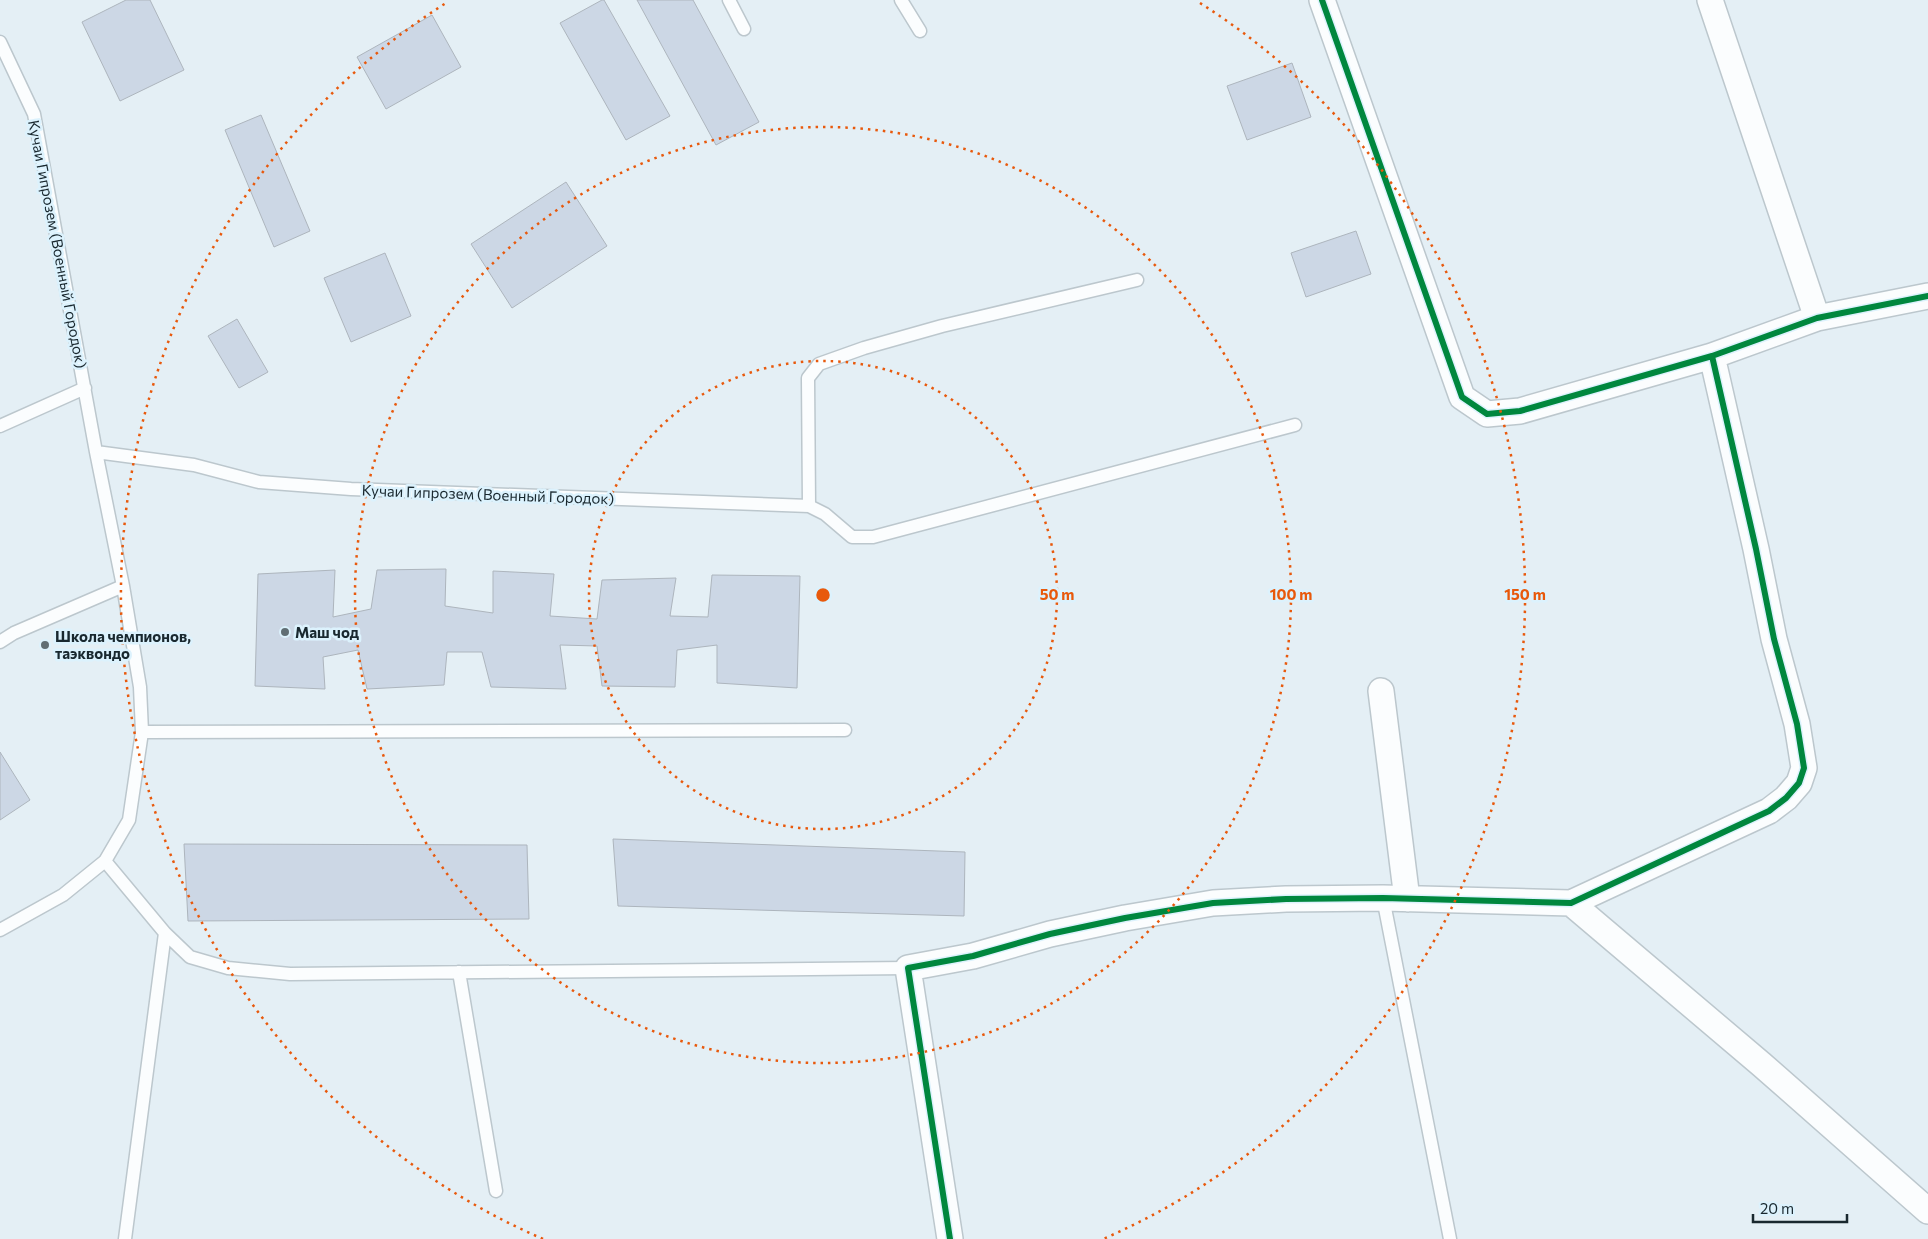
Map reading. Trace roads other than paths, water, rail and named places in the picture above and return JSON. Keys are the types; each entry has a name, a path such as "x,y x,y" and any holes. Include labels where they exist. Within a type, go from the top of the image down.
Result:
{"street":[{"path":"1322,0 1462,397 1487,414 1520,411 1712,356 1817,318 1928,296"},
{"path":"1710,0 1817,318"},
{"path":"950,1239 908,968 973,956 1050,934 1125,918 1213,903 1286,899 1395,898 1571,903 1769,811 1786,798 1799,783 1804,768 1797,724 1774,638 1756,549 1712,356"},
{"path":"1380,692 1395,898"},
{"path":"1571,903 1761,1064 1928,1211"}],"lane":[{"path":"729,0 744,29"},
{"path":"901,0 920,31"},
{"name":"Кучаи Гипрозем (Военный Городок)","path":"0,42 34,114 96,452 123,586 140,687 142,732 129,820 105,861 63,895 0,930"},
{"path":"809,506 808,378 819,364 864,348 942,326 1137,280"},
{"path":"0,426 85,388"},
{"name":"Кучаи Гипрозем (Военный Городок)","path":"96,452 194,465 259,482 351,489 809,506 824,514 852,537 873,537 1295,425"},
{"path":"0,642 14,633 123,586"},
{"path":"142,732 845,730"},
{"path":"105,861 164,933 190,957 228,968 290,974 908,968"},
{"path":"1395,898 1450,1239"},
{"path":"126,1239 164,933"},
{"path":"458,972 496,1191"}],"place":[{"name":"Маш чод","path":"285,632"},
{"name":"Школа чемпионов, таэквондо","path":"45,645"}]}
